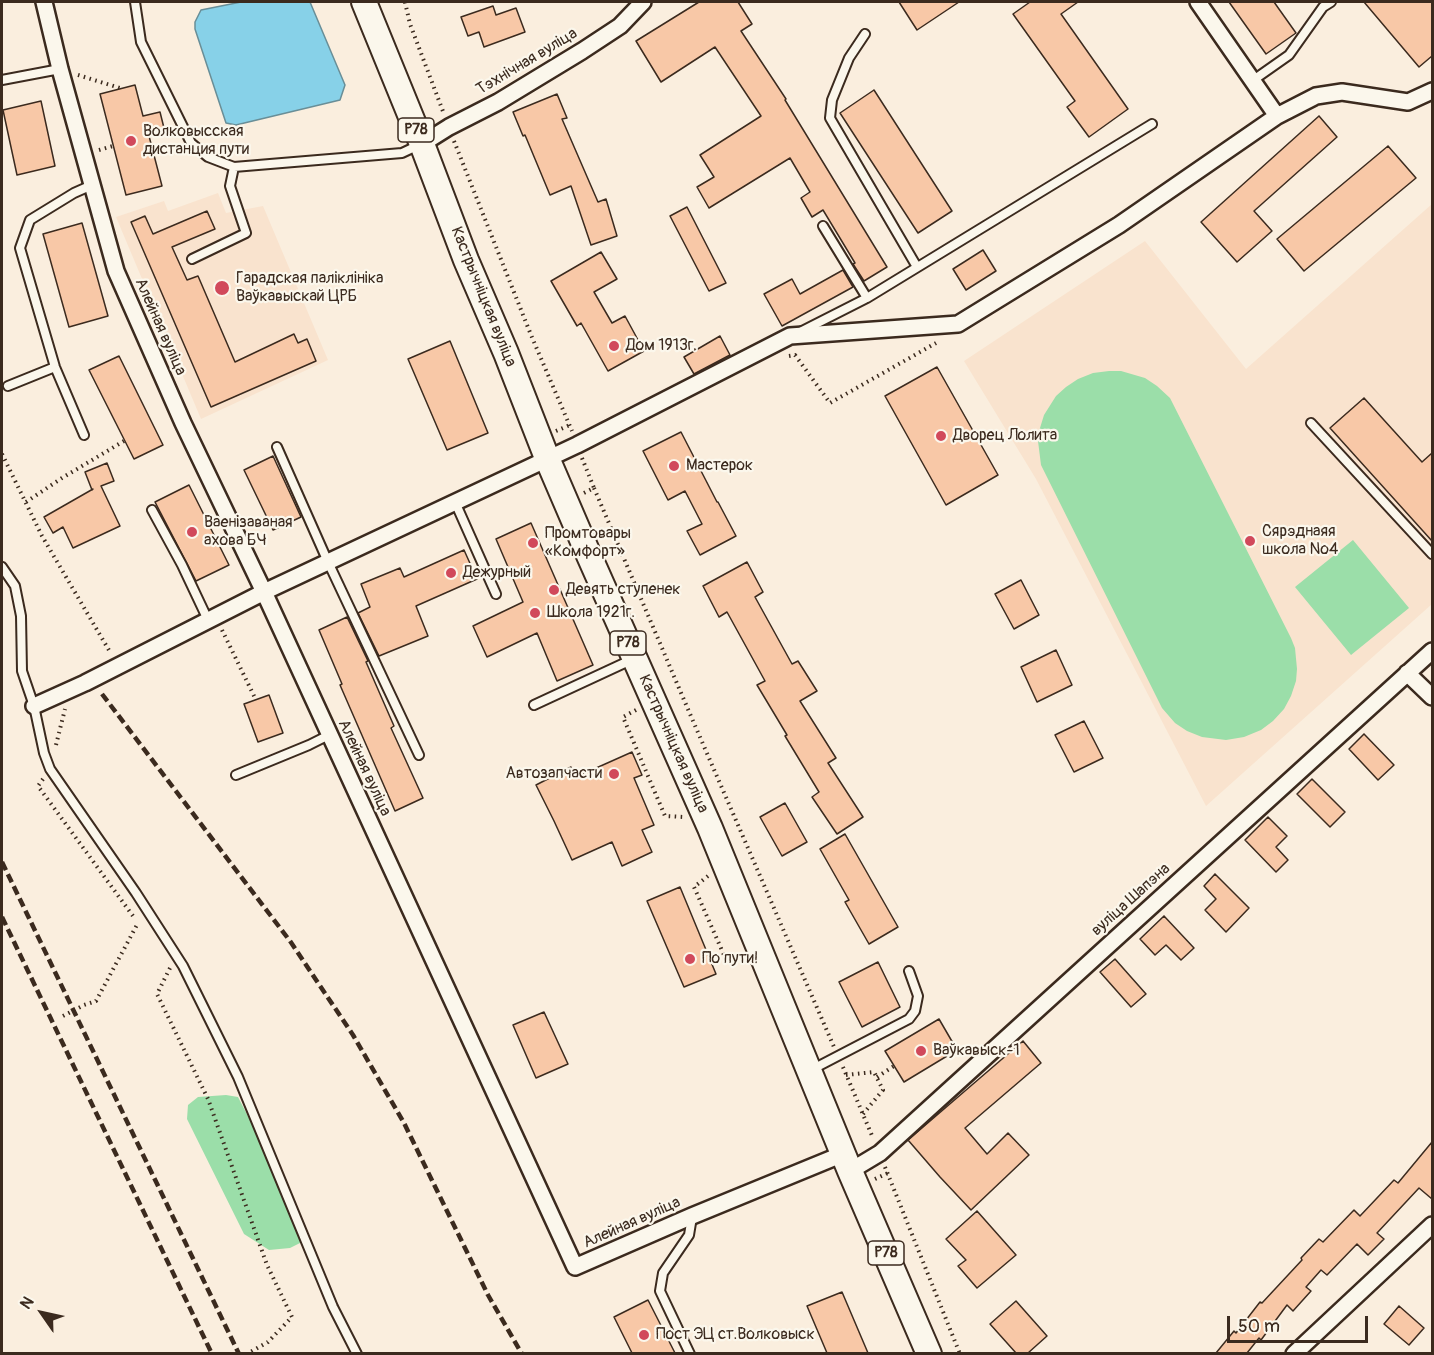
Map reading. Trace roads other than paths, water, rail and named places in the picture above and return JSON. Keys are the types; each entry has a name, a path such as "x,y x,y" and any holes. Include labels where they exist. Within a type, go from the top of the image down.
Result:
{"main road":[{"name":"Кастрычніцкая вуліца","path":"364,2 547,458 710,828 847,1162 929,1353"}],"street":[{"name":"Алейная вуліца","path":"44,2 60,69 116,271 183,423 264,592 575,1267 693,1216 847,1162"},
{"name":"Тэхнічная вуліца","path":"422,144 449,127 498,102 582,51 620,26 643,2"},
{"path":"1198,2 1277,116"},
{"path":"34,706 85,683 264,592 577,445 790,336 958,324 1119,225 1277,116 1316,96 1342,92 1408,102 1432,92"},
{"name":"вуліца Шапэна","path":"847,1162 880,1153 1432,651"},
{"path":"1407,674 1432,697"},
{"path":"1294,1353 1432,1225"}],"lane":[{"path":"135,2 141,42 191,143 208,157 234,167 402,153 422,144"},
{"path":"1252,81 1289,55 1323,7 1331,2"},
{"path":"865,34 849,58 840,79 832,100 830,118 917,267"},
{"path":"2,80 60,69"},
{"path":"790,336 867,298 1152,124"},
{"path":"192,259 246,233 230,186 234,167"},
{"path":"84,435 55,368 20,248 30,220 74,193 92,185"},
{"path":"823,226 867,298"},
{"path":"8,386 55,368"},
{"path":"1311,423 1432,554"},
{"path":"277,447 418,755"},
{"path":"455,502 496,594"},
{"path":"152,510 212,619"},
{"path":"2,567 15,586 21,616 22,671 34,706 44,753 50,769 136,893 188,977 238,1077 333,1307 357,1353"},
{"path":"534,705 635,658"},
{"path":"236,775 329,735"},
{"path":"810,1071 909,1018 915,1011 918,996 909,971"},
{"path":"690,1353 660,1291 663,1273 689,1235 693,1216"}],"water":[{"path":"241,2 310,2 345,85 340,100 236,125 226,123 195,29 195,22 201,10"}],"railway":[{"path":"102,694 290,941 353,1035 404,1123 488,1295 522,1354"},
{"path":"2,862 239,1354"},
{"path":"2,917 212,1354"}],"place":[{"name":"Волковысская дистанция пути","path":"131,141"},
{"name":"Гарадская паліклініка Ваўкавыскай ЦРБ","path":"222,288"},
{"name":"Дом 1913г.","path":"614,346"},
{"name":"Дворец Лолита","path":"941,436"},
{"name":"Мастерок","path":"674,466"},
{"name":"Ваенізаваная ахова БЧ","path":"192,532"},
{"name":"Сярэднаяя школа №4","path":"1250,541"},
{"name":"Промтовары «Комфорт»","path":"533,543"},
{"name":"Дежурный","path":"451,573"},
{"name":"Девять ступенек","path":"554,590"},
{"name":"Школа 1921г.","path":"535,613"},
{"name":"Автозапчасти","path":"614,774"},
{"name":"По пути!","path":"690,959"},
{"name":"Ваўкавыск-1","path":"921,1051"},
{"name":"Пост ЭЦ ст.Волковыск","path":"644,1335"}]}
